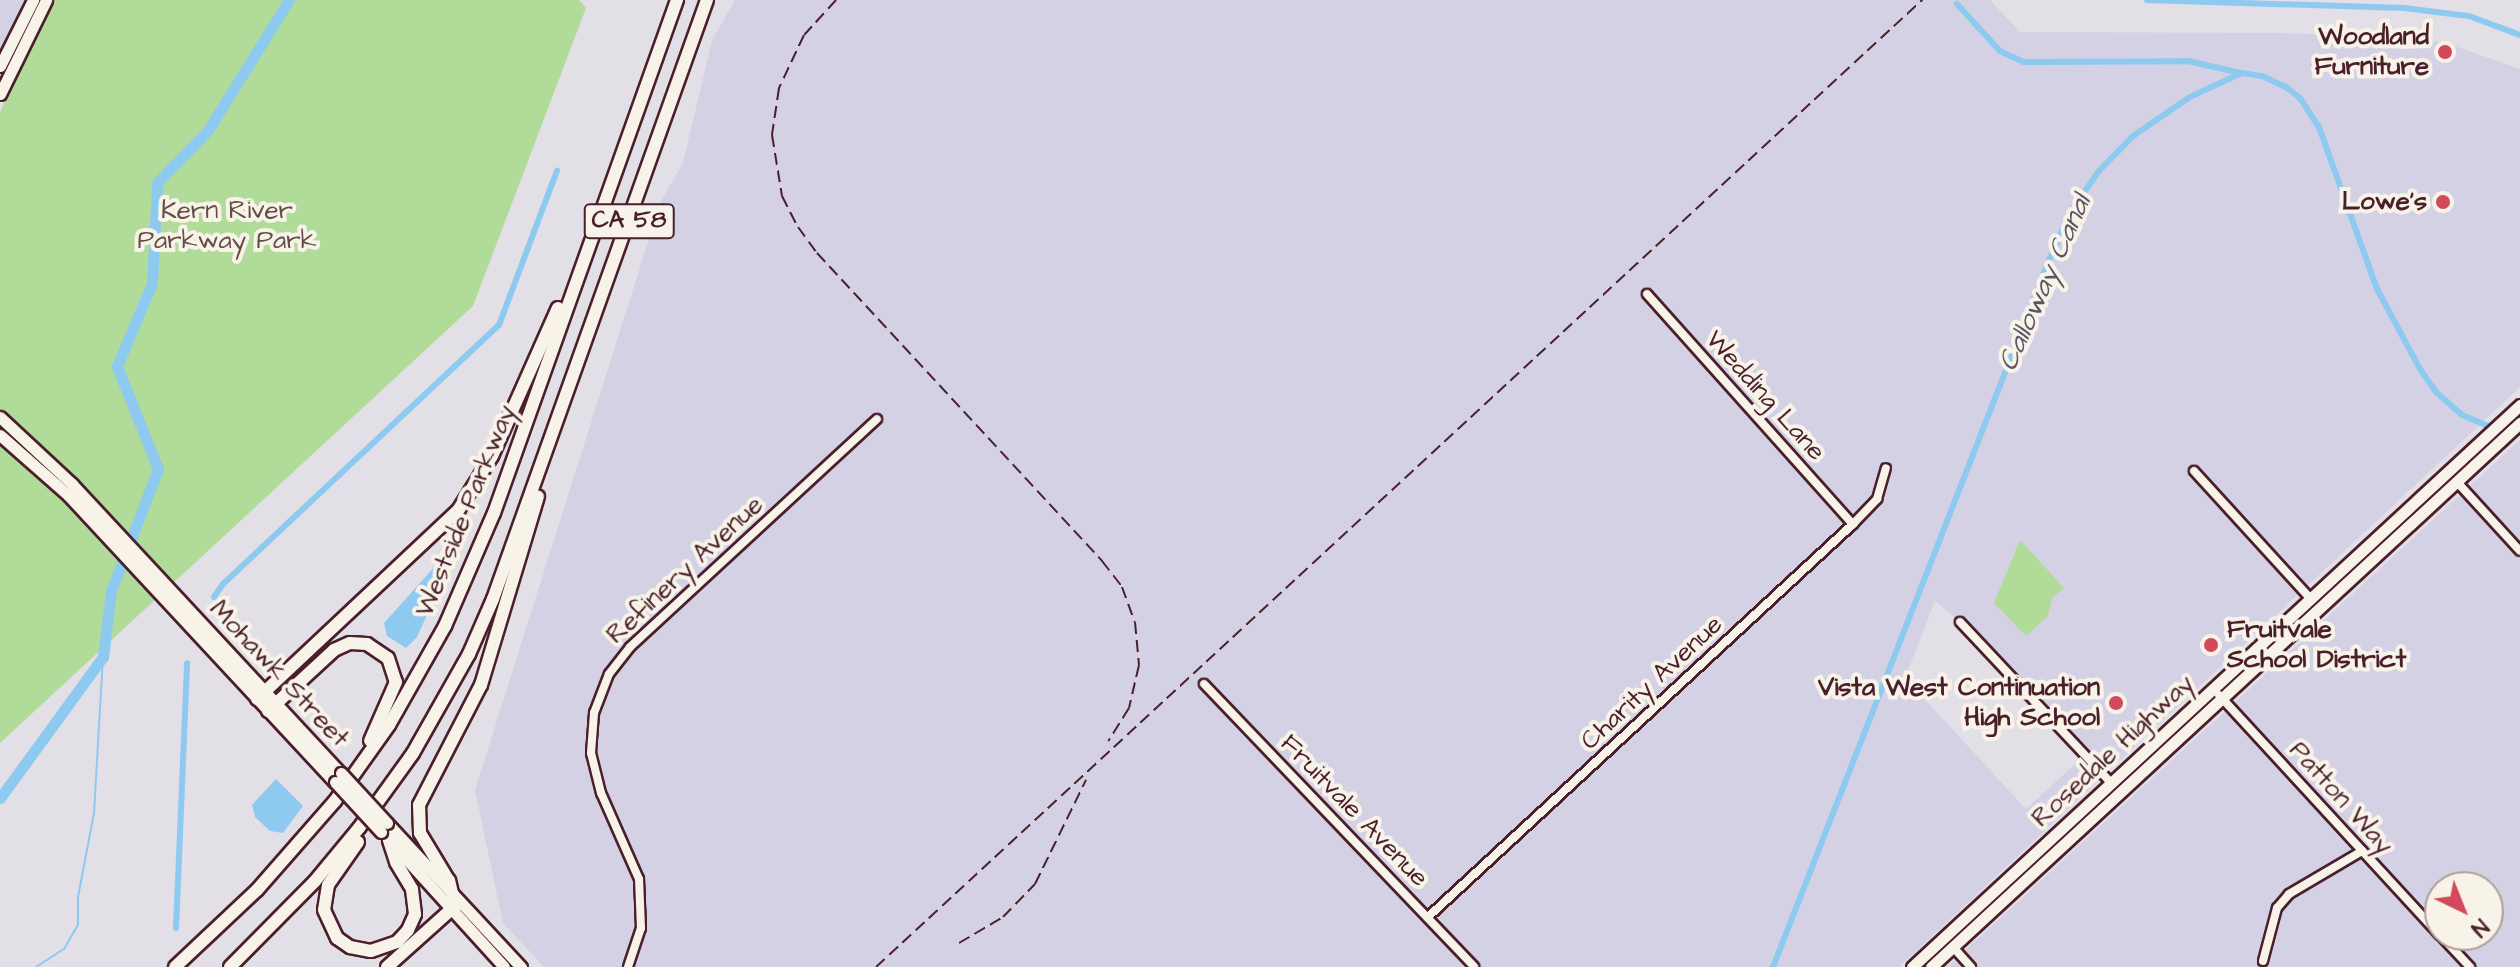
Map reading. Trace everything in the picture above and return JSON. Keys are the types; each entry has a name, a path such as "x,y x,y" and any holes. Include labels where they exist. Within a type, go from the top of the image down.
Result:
{"highway":[{"name":"Westside Parkway","path":"175,967 239,909 293,851 366,758 445,626 489,526 677,0"},
{"name":"Westside Parkway","path":"297,899 377,805 449,693 493,599 707,0"},
{"path":"261,696 423,546 467,499 497,446 594,229"},
{"path":"387,967 454,905 449,881 421,838 419,805 471,709 488,667 526,543 550,443"},
{"path":"272,708 334,650 346,644 363,642 376,647 388,658 395,672 394,692 376,729 293,851"},
{"path":"386,831 396,862 412,889 413,920 401,938 387,947 371,951 356,949 337,938 329,925 324,905 326,890 408,770 449,693"},
{"path":"221,967 297,899"},
{"path":"230,967 297,899"}],"main road":[{"path":"32,31 34,0"},
{"path":"0,66 34,0"},
{"path":"0,94 46,0"},
{"name":"Rosedale Highway","path":"1912,967 2160,737 2218,693 2457,482 2505,419 2520,405"},
{"name":"Mohawk Street","path":"0,417 14,428 338,777 454,905 504,967"},
{"name":"Rosedale Highway","path":"1931,967 2115,798 2311,599 2448,471 2519,424"},
{"name":"Mohawk Street","path":"5,438 162,587"},
{"path":"2400,534 2406,521 2445,484 2448,471"},
{"path":"2115,798 2123,781 2158,749 2160,737"},
{"path":"2060,848 2067,833 2108,795 2111,783"},
{"name":"Mohawk Street","path":"386,831 454,905 521,967"},
{"path":"1953,947 1955,938 1999,896 2010,876"},
{"path":"1922,967 1942,947 1939,942"}],"street":[{"name":"Wedding Lane","path":"1647,294 1853,524"},
{"name":"Refinery Avenue","path":"628,967 641,928 639,879 601,793 591,753 594,713 609,674 630,647 877,419"},
{"name":"Charity Avenue","path":"1428,917 1853,524 1877,499 1886,468"},
{"path":"2194,471 2311,599"},
{"path":"2457,482 2520,551"},
{"path":"1960,622 2111,783"},
{"name":"Fruitvale Avenue","path":"1204,684 1474,967"},
{"name":"Patton Way","path":"2218,693 2424,918"},
{"path":"2263,961 2277,908 2289,894 2362,851"},
{"path":"1953,947 1971,967"},
{"name":"Patton Way","path":"2455,951 2470,967"}],"shaded area":[{"path":"0,0 26,0 0,53"},
{"path":"735,0 1990,0 2020,32 2287,33 2443,42 2520,69 2520,387 1899,967 544,967 503,923 475,790 661,201 683,163 712,40","holes":["1935,601 1960,622 2086,754 2026,809 1905,678"]},
{"path":"2520,440 2520,967 1947,967"}],"green space":[{"name":"Kern River Parkway Park","path":"53,0 579,0 586,8 473,306 0,743 0,112"},
{"path":"2020,540 2064,588 2052,598 2048,616 2026,636 1994,603"}],"water":[{"path":"447,553 451,555 448,569 417,637 406,648 387,636 384,623"},
{"path":"276,779 303,806 283,833 270,831 255,817 252,805"}],"waterway":[{"path":"0,798 103,657 111,591 158,469 117,366 152,283 157,183 208,130 289,0"},
{"path":"2147,0 2404,8 2469,16 2520,35"},
{"path":"1957,4 2000,51 2024,62 2188,61 2241,73"},
{"name":"Calloway Canal","path":"1773,967 2047,265 2069,215 2098,172 2133,136 2190,97 2242,73 2262,76 2286,87 2300,98 2319,127 2377,289 2420,369 2437,393 2462,415 2485,425 2520,432"},
{"path":"214,597 223,584 499,325 557,171"},
{"path":"36,967 64,949 78,925 78,897 94,813 103,657"},
{"path":"176,928 187,663"}],"railway":[{"path":"836,0 804,35 779,88 772,135 782,196 798,227 817,253 1102,561 1122,587 1135,622 1139,665 1129,708 1108,741"},
{"path":"876,967 1922,0"},
{"path":"959,943 1003,917 1035,884 1086,780"}],"place":[{"name":"Woodland Furniture","path":"2445,52"},
{"name":"Lowe's","path":"2443,202"},
{"name":"Fruitvale School District","path":"2211,645"},
{"name":"Vista West Continuation High School","path":"2116,703"}]}
